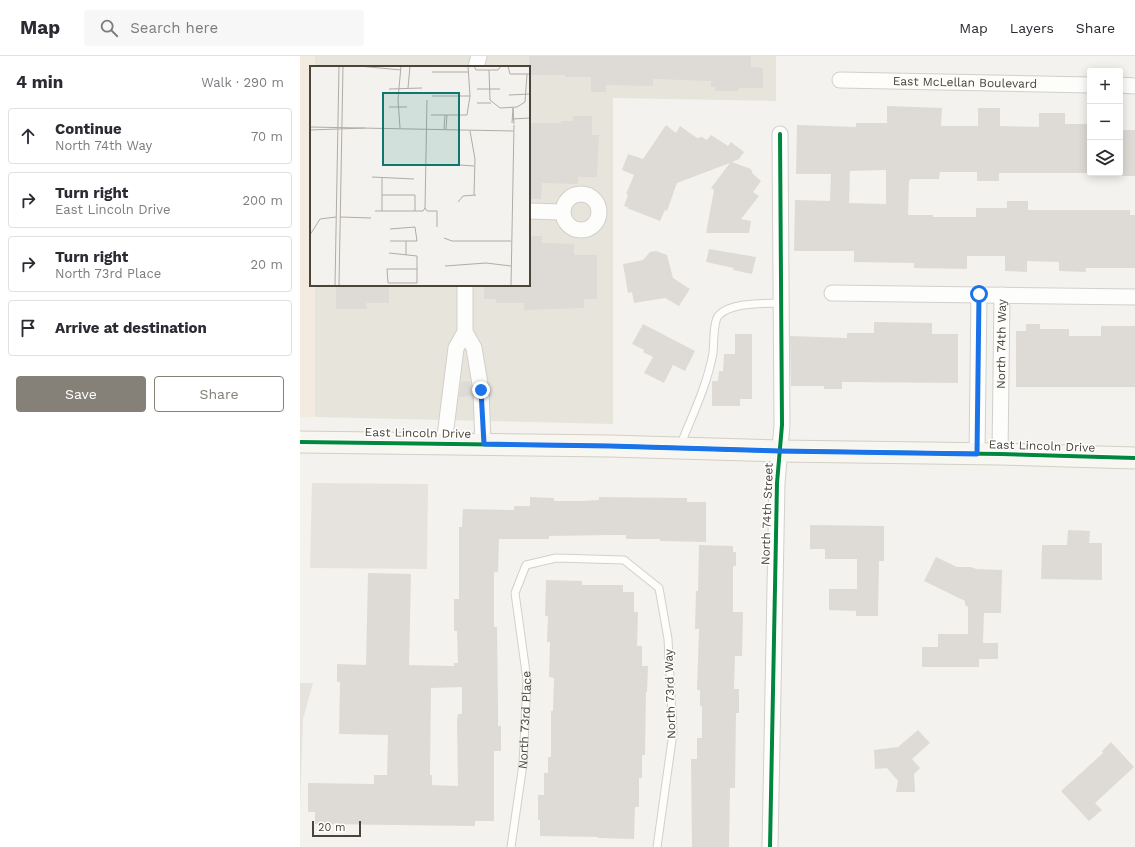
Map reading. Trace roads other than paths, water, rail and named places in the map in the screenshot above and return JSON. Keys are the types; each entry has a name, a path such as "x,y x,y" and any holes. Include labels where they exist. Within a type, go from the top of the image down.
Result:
{"main road":[{"name":"East Lincoln Drive","path":"300,442 484,444 1135,458"}],"street":[{"path":"476,66 478,56"},
{"name":"East McLellan Boulevard","path":"840,80 1087,85"},
{"path":"1123,85 1135,86"},
{"name":"North 74th Street","path":"770,847 777,483 782,425 780,134"},
{"path":"530,211 562,212"},
{"path":"465,286 465,332 474,348 481,390 484,444"},
{"path":"832,293 1002,295"},
{"name":"North 74th Way","path":"977,454 979,294"},
{"name":"North 74th Way","path":"1000,454 1002,295 1135,297"},
{"path":"444,444 456,348 465,332"}],"lane":[{"path":"680,448 701,396 711,361 715,343 715,325 717,316 728,308 781,302"},
{"name":"North 73rd Place","path":"511,847 523,764 528,680 515,593 526,565 556,558 624,560 658,588"},
{"name":"North 73rd Way","path":"657,847 673,733 668,639 658,588"}]}
